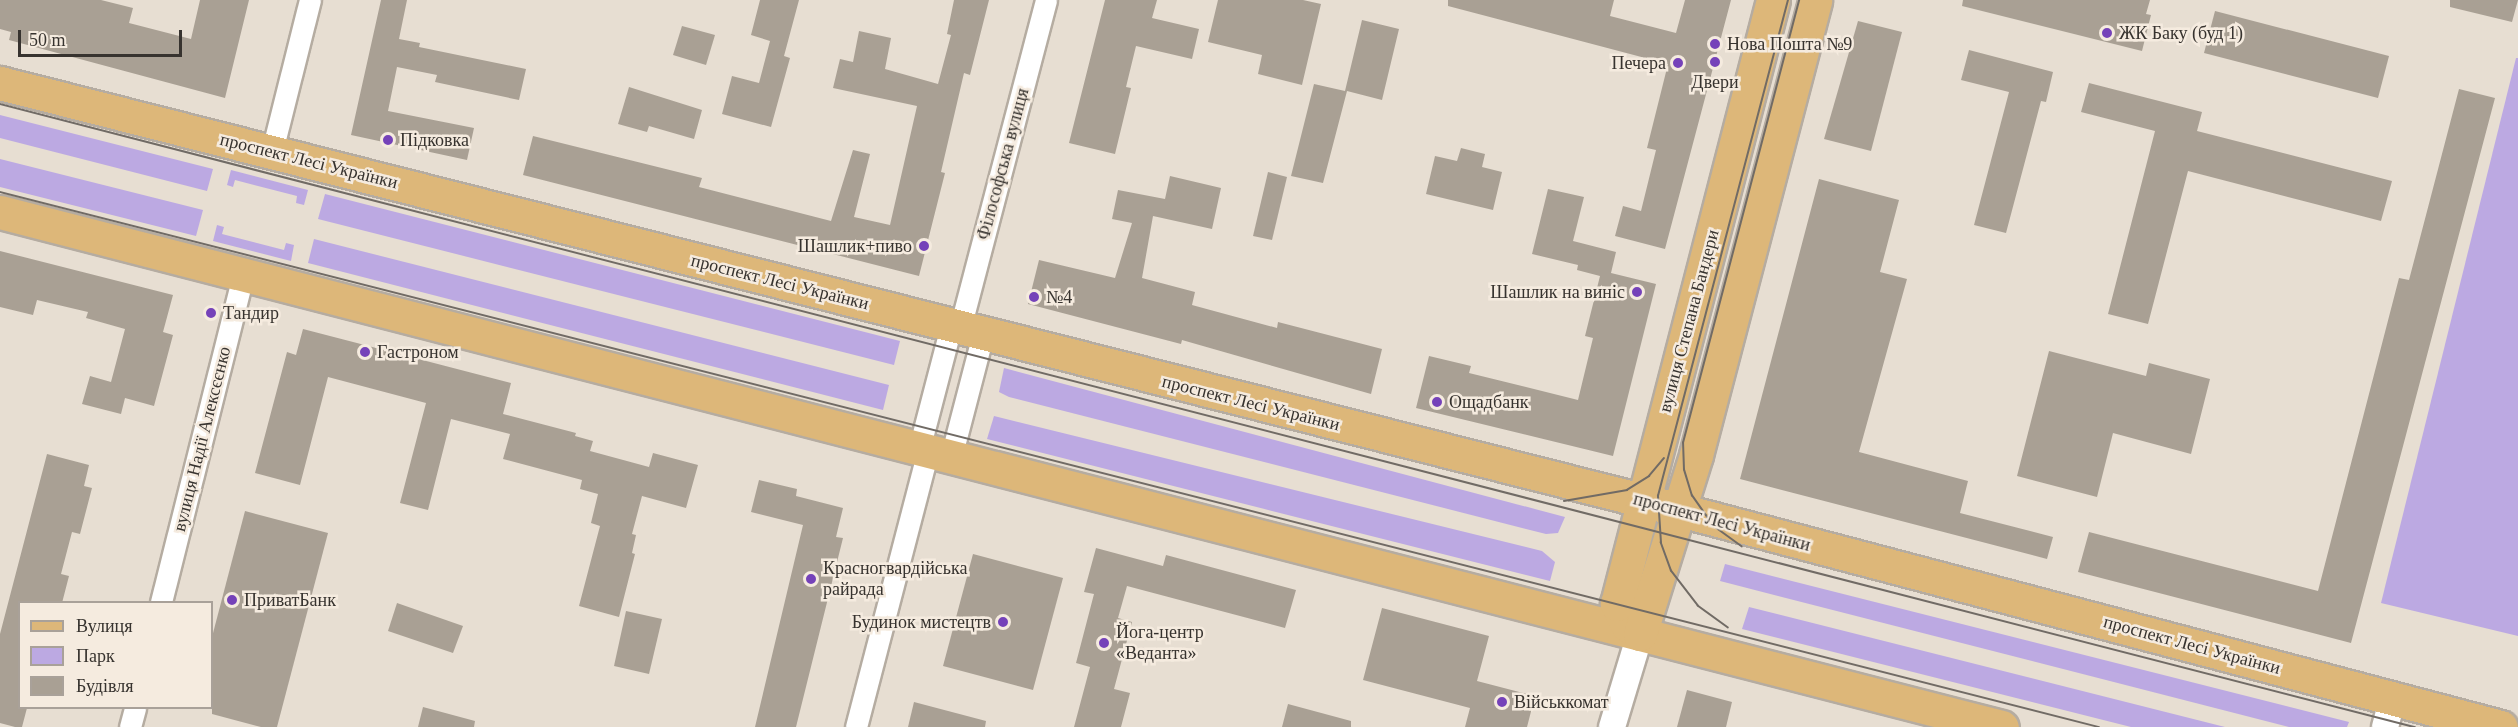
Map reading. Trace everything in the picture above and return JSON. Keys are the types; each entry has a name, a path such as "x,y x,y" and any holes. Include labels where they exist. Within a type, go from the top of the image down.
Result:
{"main road":[{"name":"вулиця Степана Бандери","path":"1640,634 1619,615 1617,604 1773,0"},
{"path":"1640,634 1696,455 1815,0"},
{"name":"проспект Лесі Українки","path":"0,83 1680,510 2389,713 2501,727"},
{"path":"0,212 2002,727"},
{"path":"1580,485 1597,486 1629,474 1642,466 1657,443"},
{"path":"1696,455 1704,487 1720,510 1762,532"}],"street":[{"path":"272,151 310,0"},
{"name":"Філософська вулиця","path":"856,727 933,452 1046,0"},
{"name":"вулиця Надії Алексєєнко","path":"162,601 243,275"},
{"name":"Філософська вулиця","path":"933,452 965,329"},
{"path":"1612,727 1640,634"},
{"path":"130,727 135,709"}],"green space":[{"path":"2516,58 2518,58 2518,636 2381,603"},
{"path":"0,115 213,169 207,191 0,138"},
{"path":"0,159 203,210 196,236 0,187"},
{"path":"231,170 308,190 304,205 296,203 297,196 235,180 233,187 227,185"},
{"path":"325,194 900,341 894,365 318,219"},
{"path":"217,225 224,227 222,234 284,250 286,243 294,245 291,261 213,241"},
{"path":"314,239 889,385 883,410 308,263"},
{"path":"1004,368 1565,517 1558,533 1546,534 1009,397 999,392"},
{"path":"994,416 1542,551 1555,562 1550,581 987,439"},
{"path":"1725,564 2349,722 2347,727 2289,727 1720,581"},
{"path":"1749,607 2225,727 2131,727 1742,629"}],"building":[{"path":"0,0 101,0 133,8 129,23 191,39 200,0 249,0 225,98 9,40 11,32 0,29"},
{"path":"381,0 407,0 399,39 420,43 419,47 526,69 519,100 435,82 437,75 397,67 388,111 474,128 467,160 351,135"},
{"path":"760,0 799,0 784,56 790,58 771,127 722,114 732,76 759,83 770,41 751,35"},
{"path":"954,0 989,0 970,75 964,73 941,172 945,173 919,276 523,175 533,136 702,178 699,187 831,221 853,150 870,154 854,217 890,225 917,106 833,88 840,59 853,62 859,31 891,38 885,69 938,84 951,35 947,34"},
{"path":"1105,0 1157,0 1152,18 1199,29 1192,59 1136,46 1126,87 1131,88 1115,154 1069,143"},
{"path":"1218,0 1303,0 1321,4 1302,85 1258,74 1262,55 1208,42"},
{"path":"1448,0 1614,0 1610,16 1676,33 1685,0 1731,0 1665,249 1615,236 1623,206 1641,211 1656,150 1647,148 1668,64 1448,6"},
{"name":"ЖК Баку (буд 1)","path":"1963,0 2150,0 2146,14 2151,15 2142,51 1962,6"},
{"path":"2450,0 2518,0 2512,22 2450,7"},
{"path":"2215,11 2389,56 2378,98 2204,53"},
{"path":"1362,20 1399,29 1382,100 1347,91 1323,183 1291,176 1314,84 1345,91"},
{"path":"1858,21 1902,32 1871,151 1824,139"},
{"path":"682,26 715,35 706,65 673,55"},
{"path":"1969,50 2053,72 2046,102 2041,101 2006,233 1974,225 2009,92 1961,80"},
{"path":"2089,83 2202,112 2197,131 2392,181 2381,221 2188,171 2148,324 2108,314 2155,131 2081,112"},
{"path":"629,87 702,110 694,139 649,126 647,132 618,124"},
{"path":"2459,89 2495,98 2351,643 2078,572 2089,532 2318,591 2399,278 2409,280"},
{"path":"1461,148 1485,154 1482,167 1502,172 1493,210 1426,194 1435,156 1457,161"},
{"path":"1268,172 1287,177 1272,240 1253,236"},
{"path":"1170,176 1221,188 1212,229 1153,216 1142,278 1195,292 1192,305 1277,328 1278,322 1382,349 1371,394 1182,340 1181,344 1028,304 1039,260 1115,278 1132,223 1112,219 1118,190 1165,199"},
{"path":"1819,179 1899,200 1880,272 1907,279 1859,452 1968,481 1960,513 2053,537 2047,559 1740,479"},
{"path":"1548,189 1584,197 1573,241 1616,252 1611,273 1656,284 1613,456 1416,408 1429,356 1471,366 1469,373 1578,400 1593,338 1585,336 1600,276 1577,270 1578,265 1532,254"},
{"path":"0,251 173,295 163,332 173,335 154,406 125,398 121,414 82,404 90,376 111,382 125,329 86,318 88,312 37,300 33,315 0,307"},
{"path":"303,329 511,383 503,414 576,433 575,436 593,441 590,451 649,467 653,453 698,465 686,508 642,496 632,534 636,535 632,553 635,554 619,617 579,606 600,526 591,523 598,494 580,489 582,480 503,459 510,434 451,419 428,510 400,503 426,403 328,377 300,485 255,473 287,352 296,355"},
{"path":"2049,351 2146,376 2149,363 2210,379 2191,454 2113,433 2097,497 2017,476"},
{"path":"47,454 89,465 84,486 92,488 80,534 72,532 61,574 69,576 63,601 18,601 18,709 27,709 22,727 0,723 0,634"},
{"name":"Красногвардійська райрада","path":"759,480 797,489 796,496 843,508 836,537 843,538 796,727 755,727 803,525 751,512"},
{"path":"245,511 328,533 277,727 261,727 212,714 213,633"},
{"path":"1096,548 1163,566 1166,555 1296,590 1285,628 1127,586 1118,618 1132,622 1114,689 1130,693 1121,727 1074,727 1090,667 1076,663 1094,594 1084,592"},
{"name":"Будинок мистецтв","path":"973,554 1063,578 1033,690 943,666"},
{"path":"397,603 463,626 453,653 388,631"},
{"path":"1382,608 1489,636 1477,681 1535,696 1527,727 1465,727 1470,708 1363,680"},
{"path":"626,611 662,619 649,674 614,666"},
{"path":"1687,690 1732,702 1726,727 1677,727"},
{"path":"914,702 986,721 985,727 908,727"},
{"path":"1288,704 1351,721 1351,727 1282,727"},
{"path":"423,707 475,721 474,727 418,727"}],"tram line":[{"path":"1728,628 1698,606 1671,571 1661,543 1658,496 1788,0"},
{"path":"1742,547 1714,527 1692,496 1684,470 1683,443 1799,0"},
{"path":"0,104 2415,727"},
{"path":"0,192 2099,727"},
{"path":"1564,501 1627,490 1649,476 1664,458"}],"place":[{"name":"ЖК Баку (буд 1)","path":"2107,33"},
{"name":"Нова Пошта №9","path":"1715,44"},
{"name":"Двери","path":"1715,62"},
{"name":"Печера","path":"1678,63"},
{"name":"Підковка","path":"388,140"},
{"name":"Шашлик+пиво","path":"924,246"},
{"name":"Шашлик на виніс","path":"1637,292"},
{"name":"№4","path":"1034,297"},
{"name":"Тандир","path":"211,313"},
{"name":"Гастроном","path":"365,352"},
{"name":"Ощадбанк","path":"1437,402"},
{"name":"Красногвардійська райрада","path":"811,579"},
{"name":"ПриватБанк","path":"232,600"},
{"name":"Будинок мистецтв","path":"1003,622"},
{"name":"Йога-центр «Веданта»","path":"1104,643"},
{"name":"Військкомат","path":"1502,702"}]}
